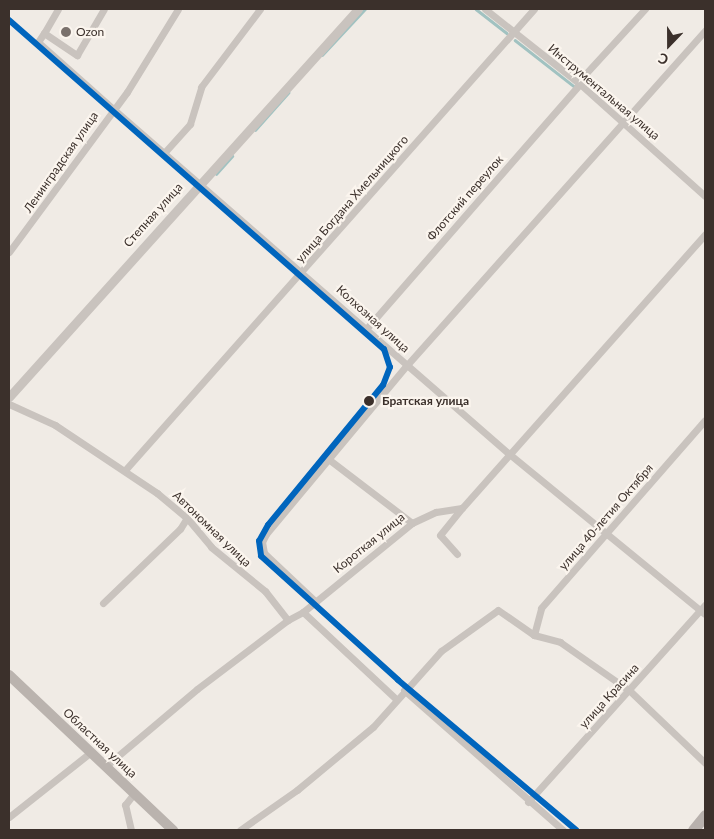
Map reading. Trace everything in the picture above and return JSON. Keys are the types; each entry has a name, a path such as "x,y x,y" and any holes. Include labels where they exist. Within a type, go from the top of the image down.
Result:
{"main road":[{"name":"Областная улица","path":"9,675 135,792 173,830"},
{"path":"693,830 705,815"}],"street":[{"path":"58,9 44,33 77,55 104,9"},
{"name":"Ленинградская улица","path":"9,252 51,198 112,108 127,92 178,9"},
{"path":"164,153 190,124 201,87 260,9"},
{"name":"Степная улица","path":"9,397 198,183 358,9"},
{"name":"Инструментальная улица","path":"485,9 579,83 705,196"},
{"name":"улица Богдана Хмельницкого","path":"126,469 303,272 534,9"},
{"name":"Флотский переулок","path":"367,328 645,9"},
{"path":"412,522 327,458 406,365 705,30"},
{"name":"Колхозная улица","path":"44,33 38,42 112,108 303,272 508,454 606,535 704,610"},
{"path":"457,554 440,536 508,454 705,234"},
{"name":"Автономная улица","path":"9,404 55,425 126,469 187,518 211,547 266,591 288,620"},
{"name":"улица 40-летия Октября","path":"534,635 542,608 705,420"},
{"name":"Автономная улица","path":"316,602 264,554 262,542 327,458"},
{"name":"Короткая улица","path":"106,766 197,689 288,620 316,602 412,522 436,512 462,508"},
{"path":"103,603 180,529 187,518"},
{"path":"240,830 320,771 373,727 404,690 441,651 498,610 534,635 560,642 630,691 705,763"},
{"name":"улица Красина","path":"528,802 704,610"},
{"path":"303,612 396,699"},
{"path":"404,690 528,802 563,830"},
{"path":"9,817 91,752"},
{"path":"131,830 125,805 135,792"}],"waterway":[{"path":"322,55 365,9"},
{"path":"476,9 507,33"},
{"path":"515,40 575,87"},
{"path":"255,130 288,93"},
{"path":"216,174 232,156"}],"transit line":[{"path":"9,20 384,349 390,367 383,385 268,525 259,541 261,556 398,680 576,830"}],"place":[{"name":"Ozon","path":"66,32"},
{"name":"Братская улица","path":"369,401"}]}
